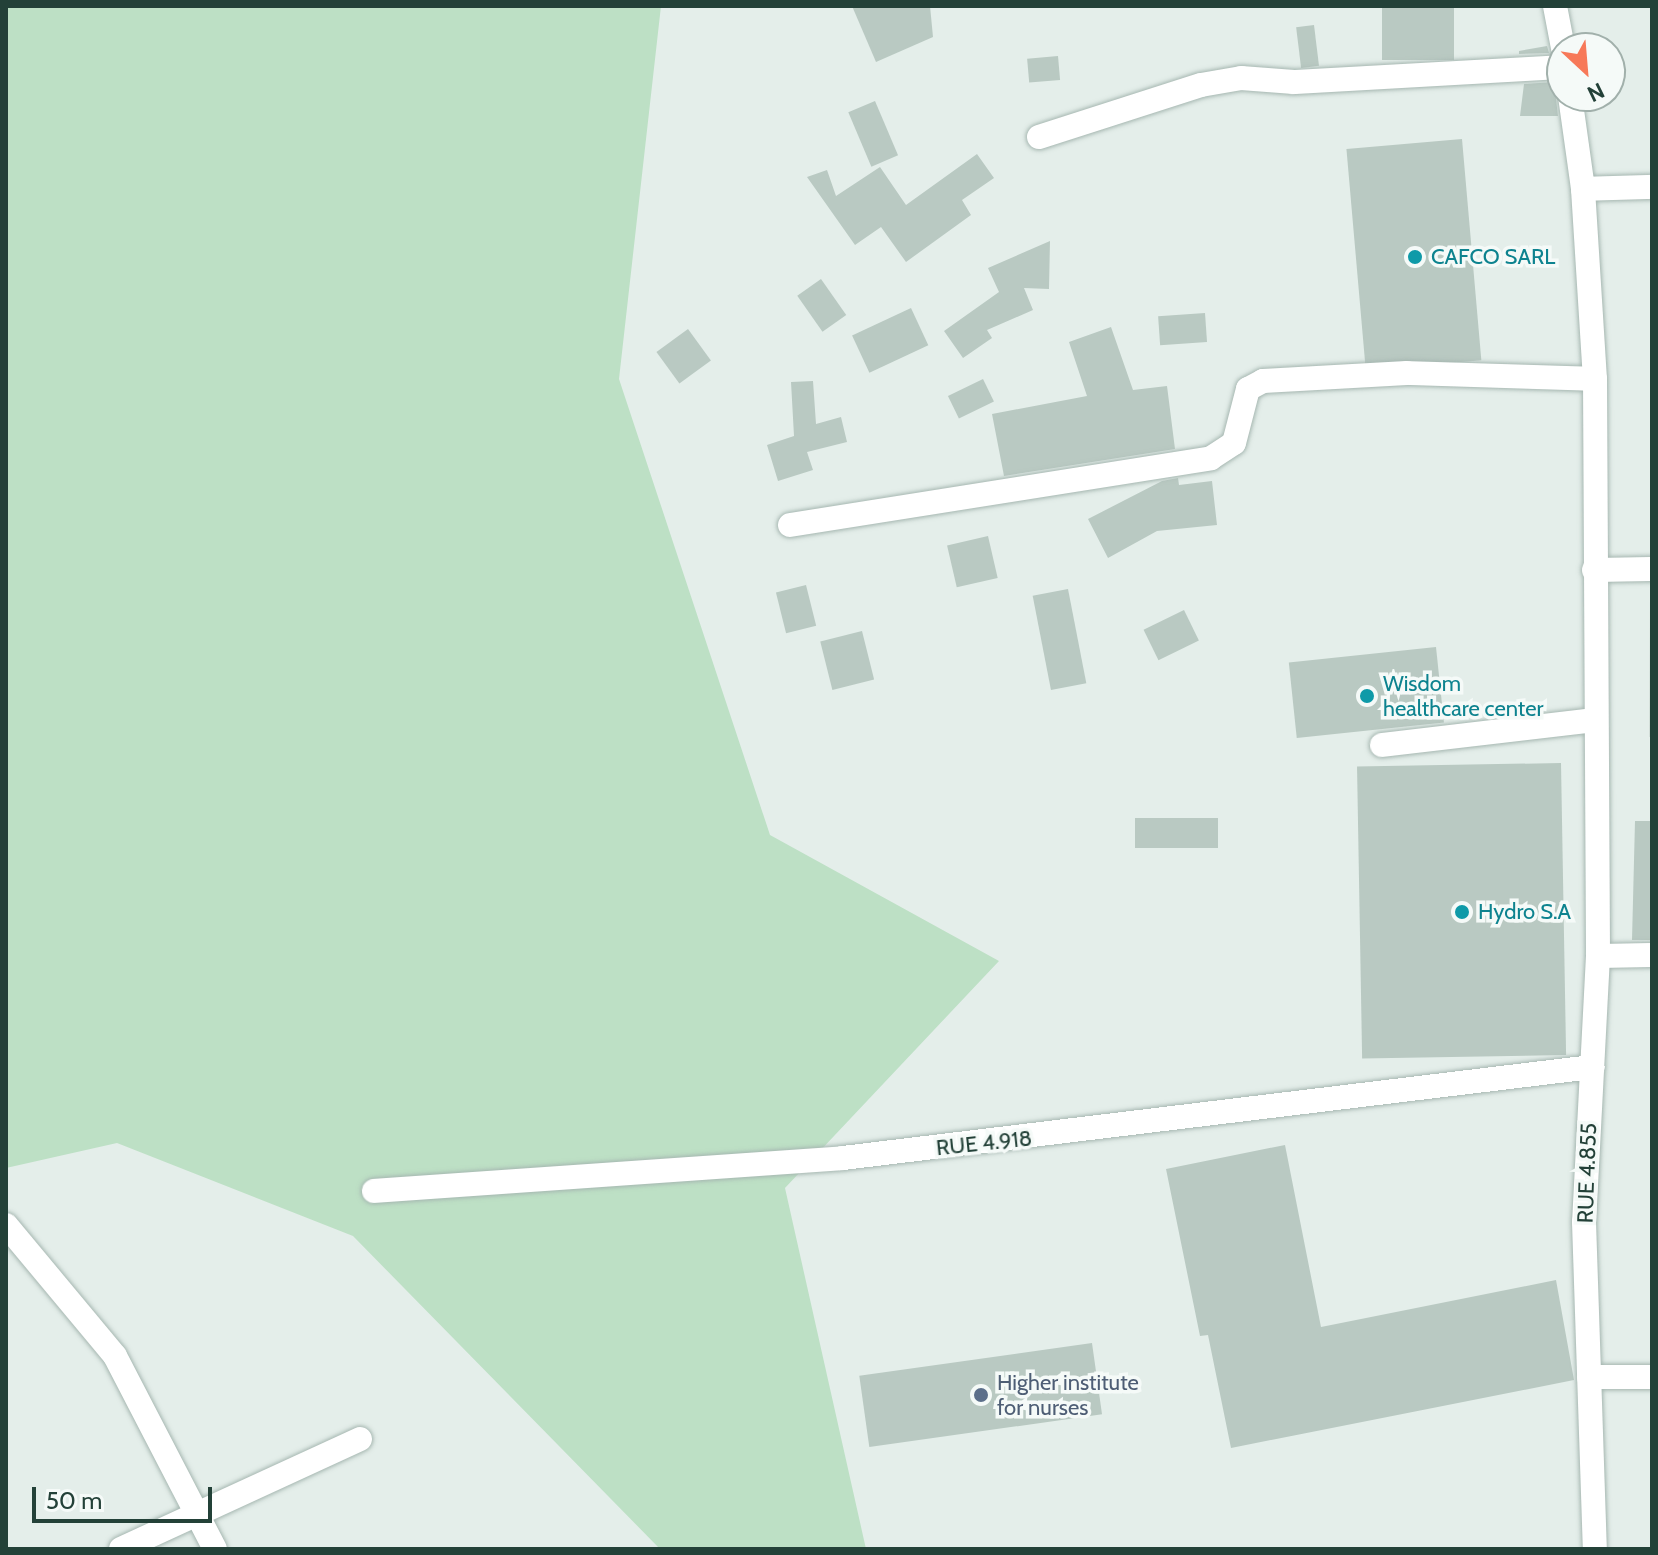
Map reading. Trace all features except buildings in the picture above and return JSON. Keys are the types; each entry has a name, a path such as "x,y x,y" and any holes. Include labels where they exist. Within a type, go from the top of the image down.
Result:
{"street":[{"path":"1555,6 1560,32"},
{"path":"1039,137 1201,85 1241,78 1294,82 1546,68"},
{"name":"RUE 4.855","path":"1572,112 1583,189 1595,379 1598,956 1584,1222 1595,1549"},
{"path":"1583,189 1652,187"},
{"path":"790,525 1211,458 1234,443 1248,389 1263,381 1407,373 1595,379"},
{"path":"1594,570 1652,569"},
{"path":"1382,745 1596,720"},
{"path":"1598,956 1652,955"},
{"name":"RUE 4.918","path":"374,1191 843,1158 1592,1067"},
{"path":"6,1225 115,1356 215,1549"},
{"path":"1589,1377 1652,1377"},
{"path":"121,1549 197,1518 360,1439"}],"shaded area":[{"path":"1652,598 1652,737 1649,737"}],"green space":[{"path":"6,6 661,6 619,379 770,835 999,961 785,1188 866,1549 660,1549 353,1236 117,1143 6,1168"}],"place":[{"name":"CAFCO SARL","path":"1415,257"},
{"name":"Wisdom healthcare center","path":"1367,696"},
{"name":"Hydro S.A","path":"1462,912"},
{"name":"Higher institute for nurses","path":"981,1395"}]}
